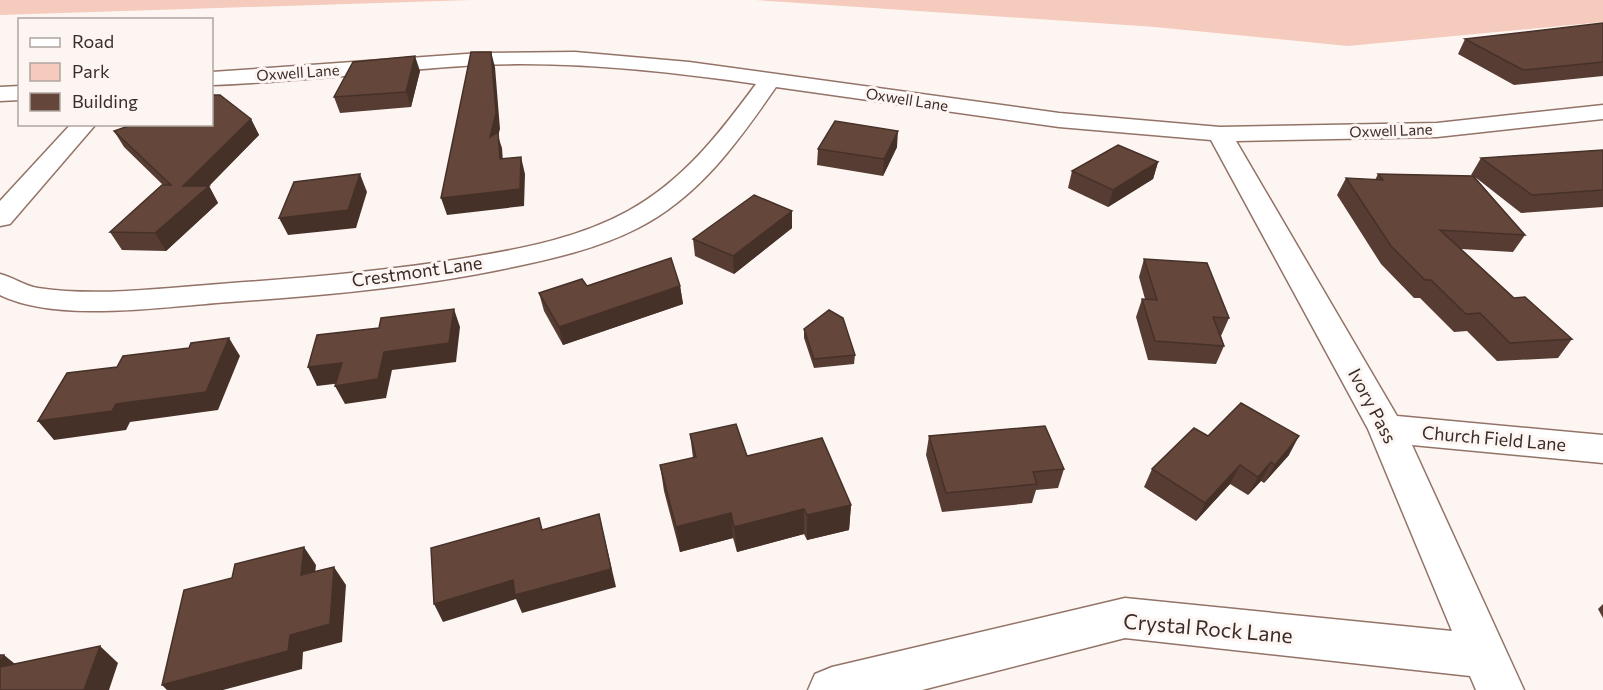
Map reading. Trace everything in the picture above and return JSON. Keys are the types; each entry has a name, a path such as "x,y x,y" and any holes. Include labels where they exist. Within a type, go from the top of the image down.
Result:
{"street":[{"name":"Oxwell Lane","path":"213,79 480,59 575,58 689,68 1047,119 1220,134 1437,130 1603,112"},
{"name":"Crestmont Lane","path":"0,283 33,297 90,300 160,298 285,288 402,275 529,255 588,239 639,217 666,200 696,174 728,138 770,80"},
{"path":"0,94 18,93"},
{"path":"0,218 82,126"},
{"name":"Ivory Pass","path":"1220,134 1386,429 1492,673"},
{"name":"Church Field Lane","path":"1386,429 1603,449"},
{"name":"Crystal Rock Lane","path":"832,690 1125,618 1492,673"}],"green space":[{"path":"0,0 471,0 0,15"},
{"path":"755,0 1603,0 1603,22 1348,46 1155,27"}],"building":[{"path":"1603,23 1603,62 1523,70 1465,39"},
{"path":"471,52 491,52 496,113 490,137 498,132 500,159 521,157 520,189 441,198"},
{"path":"415,56 406,92 334,97 353,62"},
{"path":"213,95 220,95 251,119 183,186 209,186 155,233 110,232 162,185 171,185 114,131 128,126 213,126"},
{"path":"835,121 898,131 884,159 818,149"},
{"path":"1118,145 1158,162 1113,190 1072,171"},
{"path":"1603,150 1603,190 1532,195 1481,158"},
{"path":"360,174 348,210 279,218 294,182"},
{"path":"1378,174 1473,176 1525,235 1440,230 1514,298 1525,297 1572,339 1510,343 1480,313 1466,314 1431,280 1425,280 1391,246 1346,178 1383,180"},
{"path":"754,195 792,211 733,256 693,239"},
{"path":"671,258 680,286 559,327 539,293 582,279 587,286"},
{"path":"1144,259 1207,263 1229,318 1213,317 1224,346 1155,341 1142,299 1157,300"},
{"path":"454,309 449,343 384,352 378,379 335,386 342,363 308,367 317,335 379,328 381,318"},
{"path":"829,310 843,318 855,355 814,359 804,329"},
{"path":"229,338 206,392 116,404 112,411 38,421 67,373 117,367 123,356 189,348 191,343"},
{"path":"1241,403 1299,436 1275,465 1271,462 1258,477 1240,465 1205,503 1152,469 1194,428 1208,436"},
{"path":"736,424 747,456 822,438 851,505 807,515 804,509 734,527 731,513 676,527 660,465 696,457 690,434"},
{"path":"1045,426 1064,469 1033,472 1037,484 946,493 929,436"},
{"path":"599,514 611,569 515,595 513,580 434,604 431,548 539,518 542,530"},
{"path":"304,547 301,575 334,567 330,624 290,635 288,651 162,685 184,590 232,578 235,564"},
{"path":"100,646 84,690 0,690 0,667"}]}
